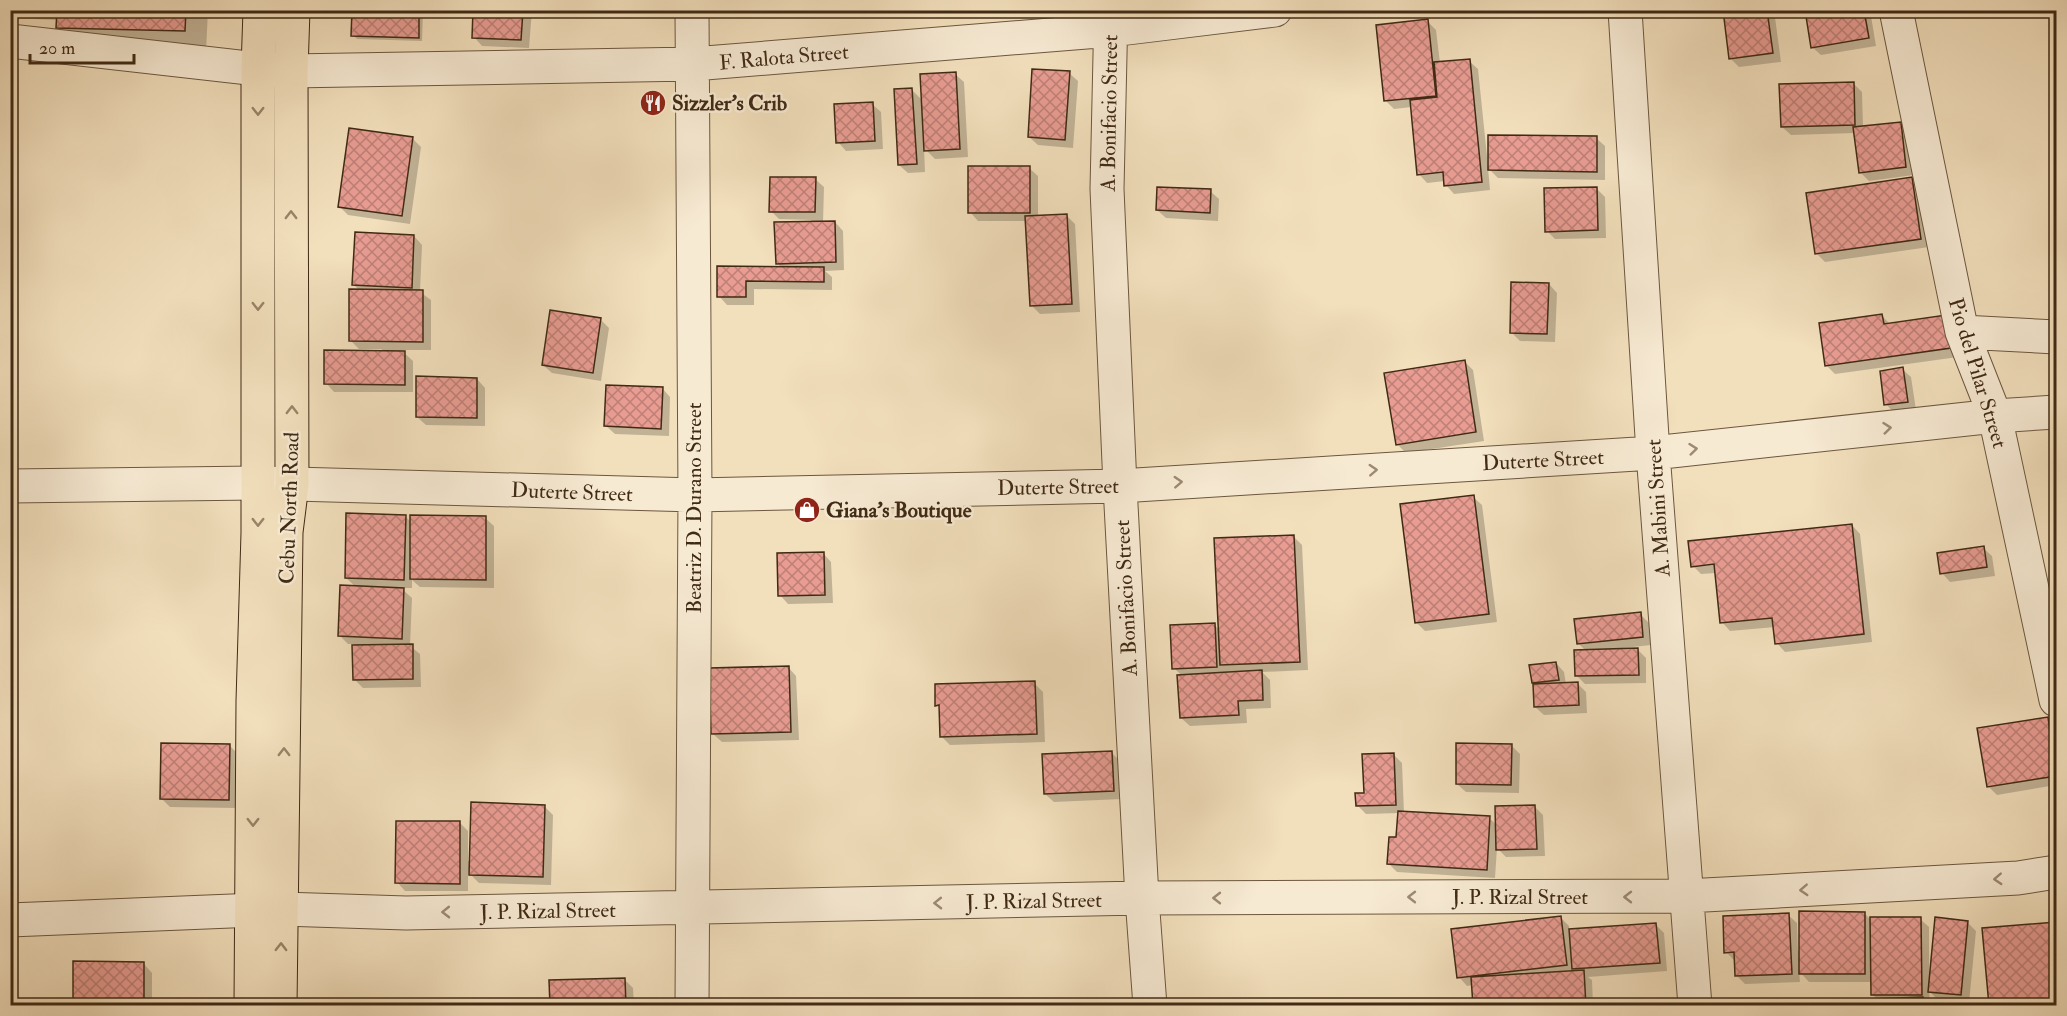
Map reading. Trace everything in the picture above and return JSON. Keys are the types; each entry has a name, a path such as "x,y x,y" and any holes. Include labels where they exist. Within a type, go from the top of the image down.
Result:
{"highway":[{"name":"Cebu North Road","path":"260,10 258,533 253,701 267,910 280,1005"},
{"name":"Cebu North Road","path":"250,1005 267,910 286,532 292,484 291,70 293,10"}],"street":[{"name":"Beatriz D. Durano Street","path":"692,1005 693,10"},
{"name":"F. Ralota Street","path":"10,41 258,69 693,64 1111,20 1275,10"},
{"name":"A. Mabini Street","path":"1625,10 1653,453 1695,1005"},
{"name":"Pio del Pilar Street","path":"1896,10 1962,332 1995,416 2056,700"},
{"name":"A. Bonifacio Street","path":"1111,20 1107,189 1120,486 1142,898 1150,1005"},
{"path":"1962,332 2056,337"},
{"name":"Duterte Street","path":"10,486 258,483 694,495 1120,486 1653,453 1995,416 2056,412"},
{"name":"J. P. Rizal Street","path":"10,920 267,910 406,913 693,909 1142,898 1686,896 2018,878 2056,872"}],"building":[{"path":"57,10 186,10 185,31 56,28"},
{"path":"352,10 419,10 419,38 351,36"},
{"path":"473,10 523,10 521,40 472,38"},
{"path":"1723,10 1767,10 1773,53 1729,59"},
{"path":"1805,10 1864,10 1869,38 1811,48"},
{"path":"1428,19 1436,96 1384,101 1376,25"},
{"path":"1470,59 1482,182 1444,186 1443,172 1417,175 1410,100 1437,97 1434,62"},
{"path":"1032,69 1070,71 1065,140 1028,137"},
{"path":"956,72 960,149 924,151 920,74"},
{"path":"1854,82 1855,125 1781,127 1779,84"},
{"path":"912,88 917,164 898,165 894,89"},
{"path":"873,102 875,141 836,143 834,104"},
{"path":"1901,122 1906,167 1859,173 1853,127"},
{"path":"349,128 413,137 402,216 338,207"},
{"path":"1488,135 1597,136 1597,172 1488,170"},
{"path":"968,166 1030,166 1030,213 968,213"},
{"path":"770,177 816,177 815,212 769,212"},
{"path":"1912,177 1921,239 1815,254 1806,193"},
{"path":"1157,187 1211,189 1210,213 1156,210"},
{"path":"1597,187 1598,230 1545,232 1544,188"},
{"path":"1067,214 1072,304 1030,306 1025,216"},
{"path":"835,221 836,262 776,264 774,222"},
{"path":"355,232 414,235 412,288 352,285"},
{"path":"717,266 824,267 824,282 746,281 746,297 717,297"},
{"path":"1511,282 1549,283 1547,334 1510,333"},
{"path":"349,289 423,290 423,342 349,341"},
{"path":"550,310 601,318 593,373 542,365"},
{"path":"1882,314 1884,324 1946,315 1951,348 1825,366 1819,323"},
{"path":"324,350 405,351 405,385 324,384"},
{"path":"1465,360 1476,432 1396,445 1384,373"},
{"path":"1903,367 1908,402 1884,405 1880,371"},
{"path":"416,376 477,378 477,418 416,417"},
{"path":"606,385 663,387 661,429 604,426"},
{"path":"1474,495 1489,614 1415,623 1400,504"},
{"path":"346,513 406,515 404,580 345,578"},
{"path":"410,515 486,516 486,580 410,579"},
{"path":"1852,524 1864,634 1775,644 1772,618 1720,623 1714,564 1691,567 1688,541"},
{"path":"1294,535 1300,662 1220,665 1214,538"},
{"path":"1984,546 1987,567 1940,574 1937,553"},
{"path":"824,552 825,595 778,596 777,553"},
{"path":"340,585 404,588 402,639 338,636"},
{"path":"1641,612 1643,637 1577,644 1574,619"},
{"path":"1215,623 1217,667 1172,669 1170,625"},
{"path":"413,644 413,679 353,680 352,645"},
{"path":"1638,648 1639,675 1575,676 1574,650"},
{"path":"1556,662 1559,680 1532,683 1529,665"},
{"path":"789,666 791,732 711,734 709,668"},
{"path":"1262,670 1263,700 1238,701 1239,715 1180,718 1177,675"},
{"path":"1035,681 1037,734 940,737 939,705 935,706 935,684"},
{"path":"1578,682 1579,705 1534,707 1533,684"},
{"path":"2048,717 2056,776 1987,787 1977,728"},
{"path":"161,743 230,744 229,800 160,799"},
{"path":"1456,743 1512,744 1511,785 1456,784"},
{"path":"1112,751 1114,791 1044,794 1042,754"},
{"path":"1394,753 1396,805 1356,806 1355,793 1364,793 1362,754"},
{"path":"471,802 545,805 543,877 469,875"},
{"path":"1535,805 1537,849 1496,850 1495,806"},
{"path":"1398,811 1490,816 1487,870 1387,864 1389,837 1396,837"},
{"path":"396,821 460,821 460,884 395,883"},
{"path":"1799,911 1865,912 1865,974 1799,974"},
{"path":"1789,913 1792,974 1735,976 1734,952 1724,953 1723,916"},
{"path":"1561,916 1567,965 1457,978 1451,929"},
{"path":"1870,917 1921,917 1922,995 1871,995"},
{"path":"1935,917 1968,921 1961,995 1928,992"},
{"path":"2056,922 2056,1003 1989,1006 1982,928"},
{"path":"1656,923 1660,963 1572,969 1569,929"},
{"path":"73,961 144,962 144,1006 73,1006"},
{"path":"1584,970 1586,1006 1473,1006 1471,977"},
{"path":"625,978 626,1006 550,1006 549,980"},
{"path":"1923,997 1924,1006 1868,1006 1868,999"}],"place":[{"name":"Sizzler’s Crib","path":"653,103"},
{"name":"Giana’s Boutique","path":"807,510"}]}
